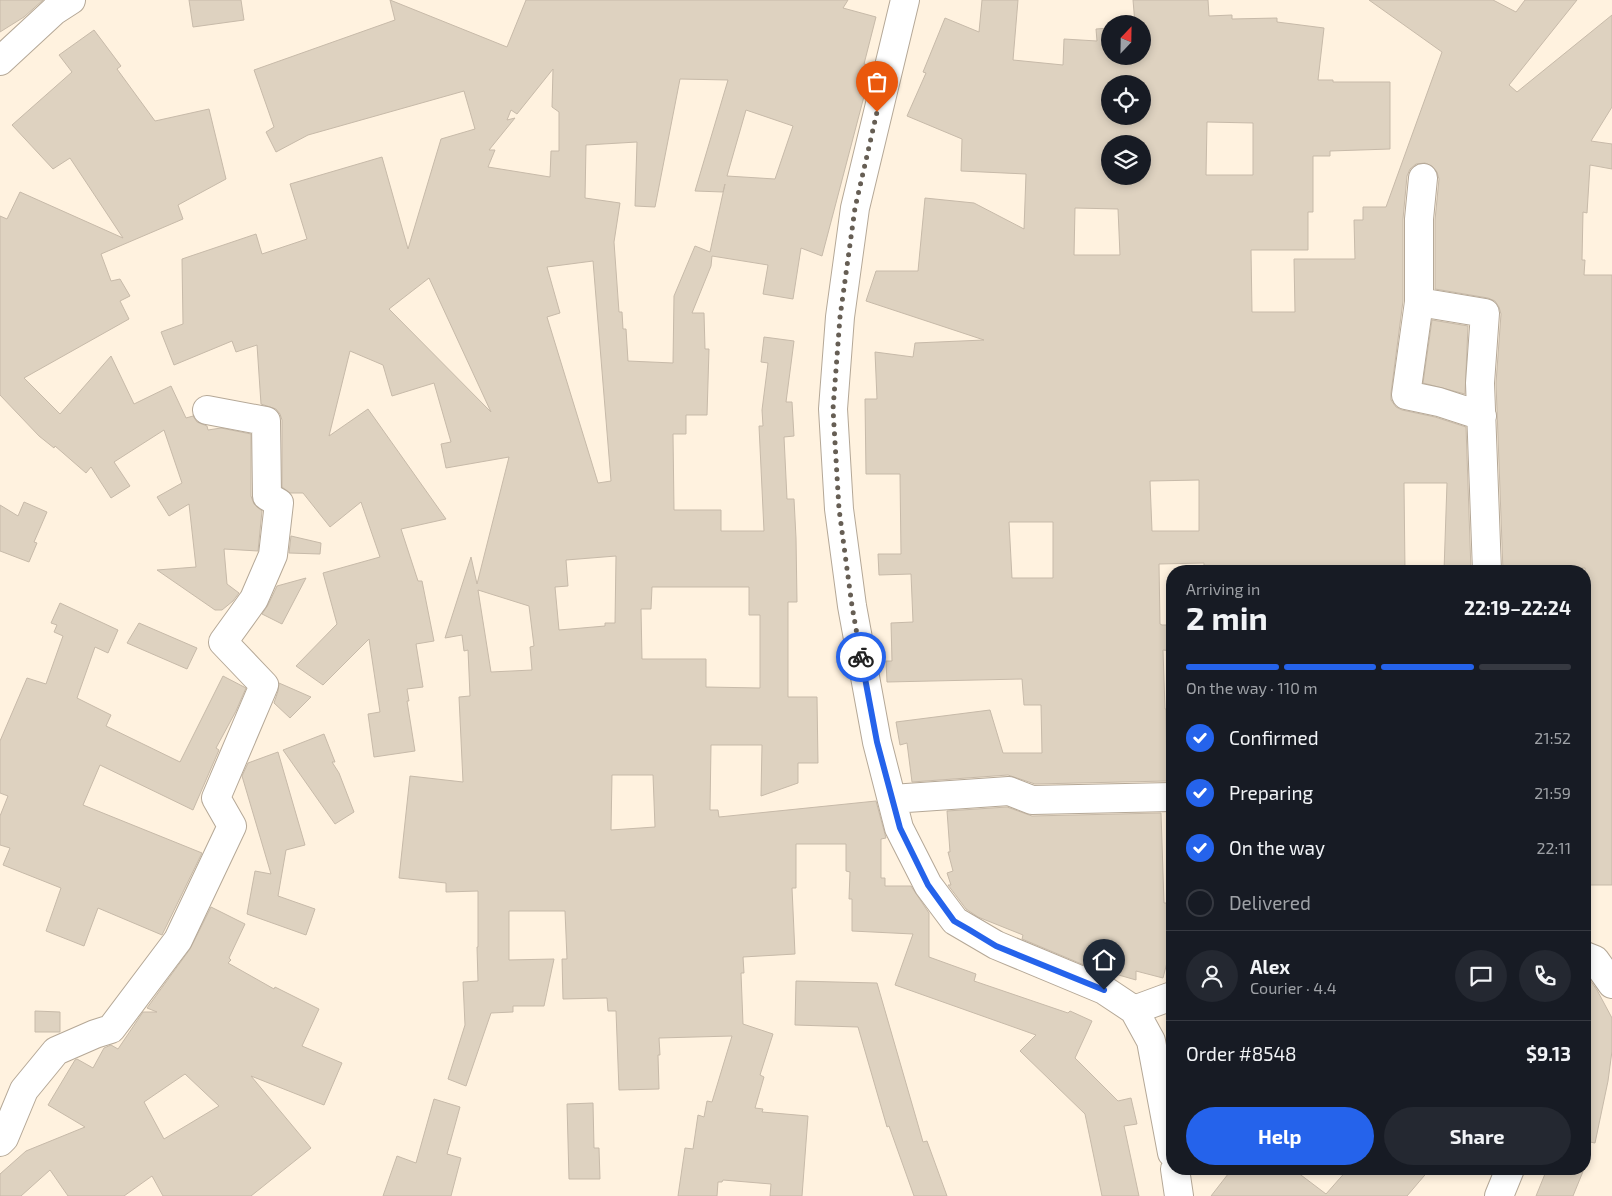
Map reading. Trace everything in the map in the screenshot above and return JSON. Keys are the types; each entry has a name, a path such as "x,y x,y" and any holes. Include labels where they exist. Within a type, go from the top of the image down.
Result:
{"street":[{"path":"0,61 54,11 71,0"},
{"path":"905,0 855,208 840,317 833,409 839,509 852,606 877,742 900,828 928,885 954,921 996,946 1104,990 1134,1010 1151,1041 1166,1121"},
{"path":"1423,178 1419,219 1419,302 1406,395 1439,402 1482,416"},
{"path":"1419,302 1485,313 1480,383 1487,565"},
{"path":"0,1142 4,1138 24,1090 56,1051 94,1034 112,1029 178,940 232,826 216,798 264,685 223,642 254,599 273,555 280,503 266,496 266,421 207,410"},
{"path":"892,799 1009,791 1032,800 1166,797"},
{"path":"1597,958 1612,984"},
{"path":"1134,1010 1166,998"},
{"path":"1176,1175 1179,1196"},
{"path":"1499,1196 1508,1175"}],"building":[{"path":"0,0 43,0 24,17 0,32"},
{"path":"189,0 241,0 244,20 193,27"},
{"path":"390,0 507,47 526,0 848,0 843,8 876,17 864,64 872,66 822,256 801,248 793,299 763,294 768,265 712,256 711,266 692,313 704,313 705,349 709,349 707,415 686,415 686,434 673,434 674,510 721,510 721,531 764,531 759,426 763,426 762,410 768,363 761,362 764,337 794,341 786,402 792,402 794,436 784,437 787,499 794,499 797,602 788,602 788,697 817,697 818,763 798,763 798,783 761,796 762,745 711,745 710,810 718,810 719,817 876,801 886,838 881,839 881,878 885,878 885,886 911,886 929,913 929,957 976,974 974,981 1068,1013 1070,1011 1092,1021 1075,1058 1118,1101 1131,1098 1137,1124 1124,1126 1139,1196 1102,1196 1085,1114 1020,1051 1036,1035 895,985 913,934 852,931 852,899 849,899 850,872 846,871 846,844 796,844 796,888 792,888 795,954 743,957 744,973 741,973 743,1024 773,1034 760,1075 764,1077 755,1108 763,1109 762,1112 808,1116 802,1196 770,1196 771,1184 723,1180 718,1182 717,1196 678,1196 685,1148 693,1149 698,1115 704,1117 707,1101 712,1102 732,1036 659,1038 659,1089 619,1090 616,1011 608,1011 607,998 563,999 562,959 567,959 565,911 509,911 509,960 554,959 544,1006 513,1006 513,1012 491,1013 466,1086 448,1079 465,1025 463,982 478,981 478,891 446,892 446,883 399,878 410,776 463,782 459,697 470,696 468,650 464,651 462,635 445,638 471,557 477,584 509,457 446,468 441,444 451,442 434,383 392,396 383,365 350,351 329,436 368,409 446,519 401,529 418,581 422,581 434,641 416,644 423,687 407,689 409,701 407,701 415,751 374,757 368,714 380,712 369,639 323,685 296,666 337,624 323,573 380,557 361,502 330,527 303,493 290,493 282,487 282,420 276,409 261,404 257,345 236,352 232,341 174,365 161,332 183,324 182,259 256,234 262,254 307,239 290,184 382,157 408,249 441,139 475,129 464,91 308,135 276,152 266,132 274,127 254,70 395,20","holes":["553,69 552,107 559,112 559,151 551,151 550,177 488,167 495,150 489,150 515,118 507,120 511,110 517,114","680,79 728,80 695,191 723,192 725,184 710,252 695,246 674,296 673,363 628,361 626,329 623,329 622,312 619,312 614,242 620,203 585,198 586,145 637,142 635,206 655,207","746,110 793,126 775,179 727,176","593,261 611,481 598,483 547,317 560,313 547,267","429,278 491,412 389,309","616,556 615,623 605,623 605,626 559,630 555,587 568,586 566,560","652,587 749,587 749,615 760,615 760,688 706,687 706,659 642,659 641,609 651,609","478,590 529,606 534,646 530,647 532,670 491,672","612,775 653,775 655,827 611,830"]},
{"path":"982,0 1018,0 1013,60 1063,65 1064,39 1097,41 1096,29 1101,29 1101,65 1151,65 1151,15 1134,15 1133,0 1208,0 1209,16 1232,15 1232,19 1277,18 1277,22 1324,28 1318,80 1333,80 1333,82 1390,82 1390,149 1330,151 1330,156 1313,156 1313,212 1308,212 1308,250 1251,250 1252,312 1295,312 1294,259 1355,259 1354,220 1363,220 1363,207 1386,207 1442,52 1369,0 1493,0 1516,12 1525,0 1577,0 1509,85 1517,92 1612,15 1612,107 1591,141 1612,144 1612,169 1590,165 1587,213 1583,212 1582,260 1585,260 1584,275 1612,275 1612,885 1591,885 1591,565 1503,565 1496,383 1501,314 1495,301 1488,298 1435,289 1435,220 1439,179 1437,172 1432,166 1425,163 1416,164 1410,169 1407,176 1403,219 1403,301 1391,400 1396,407 1402,410 1435,417 1466,427 1471,565 1444,565 1447,483 1404,483 1405,565 1159,564 1160,624 1166,625 1166,650 1163,650 1166,709 1166,781 1035,784 1008,775 912,782 907,743 900,745 896,722 990,710 1003,753 1042,753 1041,705 1024,705 1022,679 887,682 886,661 892,661 891,623 913,622 911,574 879,575 878,554 901,554 900,474 866,474 865,399 877,399 875,352 913,357 915,343 984,340 866,301 876,271 918,271 925,198 974,203 1024,229 1026,174 961,171 962,139 907,116 926,73 923,72 945,18 979,32","holes":["1207,122 1253,123 1253,175 1206,175","1075,208 1118,209 1120,255 1074,255","1199,480 1199,531 1152,531 1150,481","1009,522 1053,522 1053,578 1012,578"]},
{"path":"94,30 121,66 117,69 155,121 209,109 226,179 178,205 183,219 101,254 111,281 120,279 130,296 120,301 129,319 24,378 60,414 111,356 134,404 171,386 186,418 193,416 197,422 207,426 208,430 221,428 251,434 251,496 254,504 262,511 258,551 224,549 227,584 239,593 222,610 215,610 157,570 196,567 189,504 169,516 157,497 182,483 164,430 114,462 130,486 111,498 91,467 86,473 55,446 54,448 39,436 0,395 0,216 7,219 20,192 123,238 70,158 53,169 12,125 72,72 59,55"},
{"path":"1432,320 1468,326 1465,394 1423,383"},
{"path":"24,502 47,512 34,542 37,543 29,562 0,551 0,505 18,516"},
{"path":"291,536 321,543 320,554 289,553"},
{"path":"306,578 282,624 262,614 277,586"},
{"path":"60,603 118,630 108,653 95,647 77,698 111,715 106,726 180,762 223,676 246,688 216,748 219,750 193,810 100,765 83,805 202,853 162,935 98,908 84,946 46,931 61,888 3,865 10,848 0,845 0,816 8,796 0,793 0,741 27,678 46,684 63,636 54,632 57,625 51,623"},
{"path":"139,623 197,648 187,669 127,643"},
{"path":"279,683 311,697 290,718 274,703"},
{"path":"324,734 335,762 332,762 339,773 354,812 335,824 283,750"},
{"path":"278,752 305,845 286,850 278,896 315,909 306,935 247,914 255,871 271,874 242,776 248,763"},
{"path":"1007,807 1032,816 1161,813 1164,903 1166,903 1166,966 1163,978 1136,971 1136,980 1084,965 1022,939 1023,935 978,917 966,909 948,885 951,885 947,873 953,871 948,852 950,852 947,811"},
{"path":"211,907 245,924 229,958 231,960 228,963 274,989 275,987 319,1009 302,1046 342,1063 324,1105 251,1076 311,1148 251,1196 163,1196 152,1176 124,1196 68,1196 50,1170 21,1196 0,1196 0,1174 26,1151 85,1127 48,1105 75,1060 77,1059 93,1068 104,1048 111,1045 118,1049 143,1012 157,1012 147,1008 190,949","holes":["185,1074 219,1106 164,1139 144,1102"]},
{"path":"796,981 877,983 923,1142 927,1141 947,1196 914,1196 889,1126 887,1127 858,1027 795,1025"},
{"path":"1591,982 1612,1018 1612,1051 1608,1081 1595,1143 1591,1142"},
{"path":"35,1011 60,1012 60,1032 35,1032"},
{"path":"434,1099 460,1107 447,1154 461,1158 451,1196 383,1196 397,1156 416,1163"},
{"path":"593,1103 594,1148 599,1148 600,1179 569,1179 567,1104"},
{"path":"1227,1175 1301,1175 1326,1194 1343,1175 1425,1175 1407,1196 1211,1196"},
{"path":"1545,1175 1582,1175 1573,1196 1536,1196"}],"way so far":[{"path":"861,657 839,509 833,409 840,317 855,208 877,112"}],"route":[{"path":"861,657 877,742 900,828 928,885 954,921 996,946 1104,990"}]}
